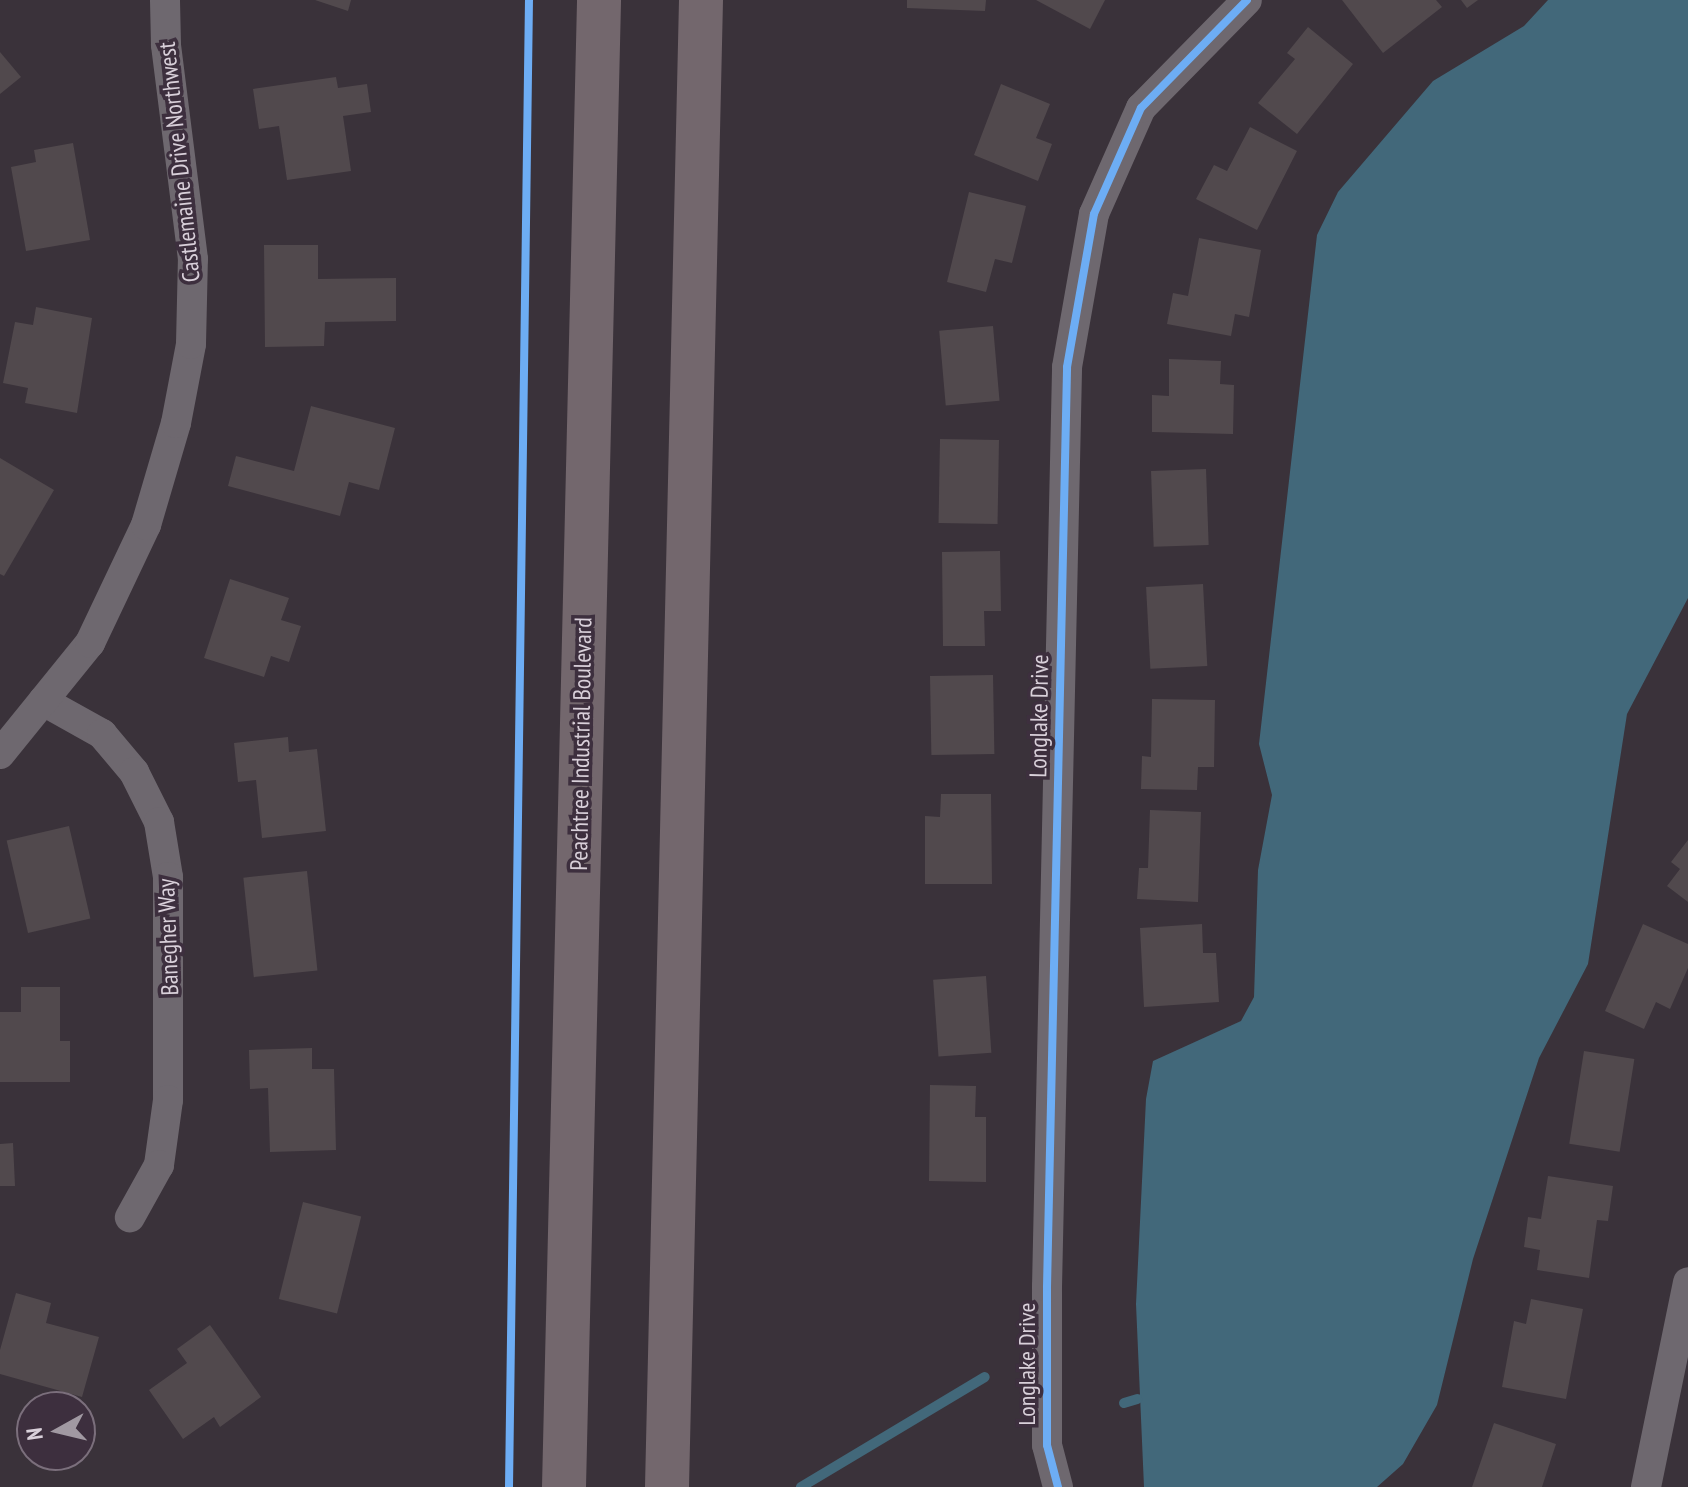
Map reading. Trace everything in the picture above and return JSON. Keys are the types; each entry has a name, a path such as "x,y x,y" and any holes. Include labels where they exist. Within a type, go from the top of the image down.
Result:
{"highway":[{"name":"Peachtree Industrial Boulevard","path":"564,1487 599,0"},
{"path":"667,1487 701,0"}],"street":[{"name":"Castlemaine Drive Northwest","path":"0,754 90,643 146,525 176,423 191,344 193,259 166,45 165,0"},
{"name":"Longlake Drive","path":"1058,1487 1047,1445 1047,1287 1067,367 1094,214 1141,108 1247,0"},
{"name":"Banegher Way","path":"43,701 102,734 134,772 159,822 166,863 168,1100 159,1165 130,1217"},
{"path":"1646,1487 1688,1282"}],"water":[{"path":"1548,0 1688,0 1688,598 1627,714 1588,964 1539,1058 1473,1259 1437,1405 1403,1464 1377,1487 1144,1487 1136,1304 1146,1099 1153,1061 1241,1021 1254,997 1258,870 1272,795 1259,744 1317,235 1338,192 1433,81 1524,26"}],"building":[{"path":"315,0 351,0 348,11"},
{"path":"907,0 986,0 985,11 907,8"},
{"path":"1036,0 1105,0 1090,29"},
{"path":"1342,0 1436,0 1442,7 1383,53"},
{"path":"1461,0 1478,0 1467,8"},
{"path":"1308,27 1353,64 1297,134 1258,103 1295,59 1287,53"},
{"path":"0,52 21,77 0,94"},
{"path":"336,77 338,88 367,84 371,112 343,116 351,171 287,180 279,126 259,129 253,89"},
{"path":"1001,84 1050,104 1036,138 1052,144 1038,181 974,155"},
{"path":"1250,127 1297,151 1257,230 1196,199 1214,165 1227,171"},
{"path":"73,143 90,240 26,251 11,167 36,162 34,150"},
{"path":"969,192 1026,206 1012,263 995,259 986,292 947,282"},
{"path":"1199,238 1261,250 1249,317 1235,314 1231,336 1167,324 1173,293 1188,296"},
{"path":"264,245 318,245 318,279 396,278 396,321 325,322 324,346 265,347"},
{"path":"36,307 92,318 77,413 25,403 28,388 3,383 15,322 33,325"},
{"path":"993,326 1000,401 946,405 939,331"},
{"path":"1169,359 1221,361 1220,384 1234,385 1233,434 1152,432 1152,395 1169,396"},
{"path":"311,406 395,428 379,490 349,482 340,516 228,486 236,456 294,471"},
{"path":"940,439 999,440 998,524 939,523"},
{"path":"0,458 54,490 4,576 0,574"},
{"path":"1206,469 1209,545 1154,547 1151,471"},
{"path":"1000,551 1001,611 984,611 985,646 943,646 942,552"},
{"path":"230,579 289,598 281,620 301,626 289,662 271,656 264,677 204,658"},
{"path":"1203,584 1207,666 1150,669 1146,587"},
{"path":"993,675 994,754 931,755 930,676"},
{"path":"1152,699 1215,700 1214,767 1198,767 1197,790 1141,789 1142,756 1151,757"},
{"path":"288,737 289,752 317,749 326,831 262,838 256,780 238,782 234,743"},
{"path":"941,794 991,794 992,884 925,884 925,816 940,817"},
{"path":"1150,810 1201,812 1198,902 1137,899 1139,868 1148,868"},
{"path":"69,826 90,919 28,933 7,840"},
{"path":"1688,840 1688,902 1667,886 1680,869 1671,862"},
{"path":"307,871 317,970 254,977 243,878"},
{"path":"1202,924 1203,953 1216,953 1219,1002 1144,1007 1140,928"},
{"path":"1643,924 1688,944 1688,968 1670,1009 1656,1002 1644,1029 1605,1011"},
{"path":"986,976 991,1053 939,1057 933,980"},
{"path":"21,987 60,987 60,1041 70,1041 70,1082 0,1082 0,1012 21,1012"},
{"path":"312,1048 312,1069 334,1069 336,1150 270,1152 268,1088 250,1089 249,1050"},
{"path":"1584,1051 1634,1059 1620,1152 1569,1144"},
{"path":"930,1085 976,1086 975,1117 986,1117 986,1182 929,1181"},
{"path":"13,1143 15,1186 0,1186 0,1144"},
{"path":"1548,1176 1613,1186 1608,1221 1597,1220 1589,1278 1537,1270 1540,1250 1524,1247 1528,1217 1541,1219"},
{"path":"303,1202 361,1217 337,1314 279,1299"},
{"path":"16,1293 51,1303 46,1323 99,1337 84,1391 61,1391 0,1374 0,1350"},
{"path":"1531,1299 1583,1309 1566,1399 1502,1387 1514,1321 1526,1324"},
{"path":"210,1325 261,1397 220,1427 214,1417 183,1439 149,1390 187,1363 177,1349"},
{"path":"1494,1423 1556,1444 1542,1487 1472,1487"}],"waterway":[{"path":"801,1487 985,1377"},
{"path":"1124,1403 1137,1399"}],"cycle path":[{"path":"509,1487 529,0"},
{"path":"1058,1487 1047,1445 1047,1287 1067,367 1094,214 1141,108 1247,0"}]}
